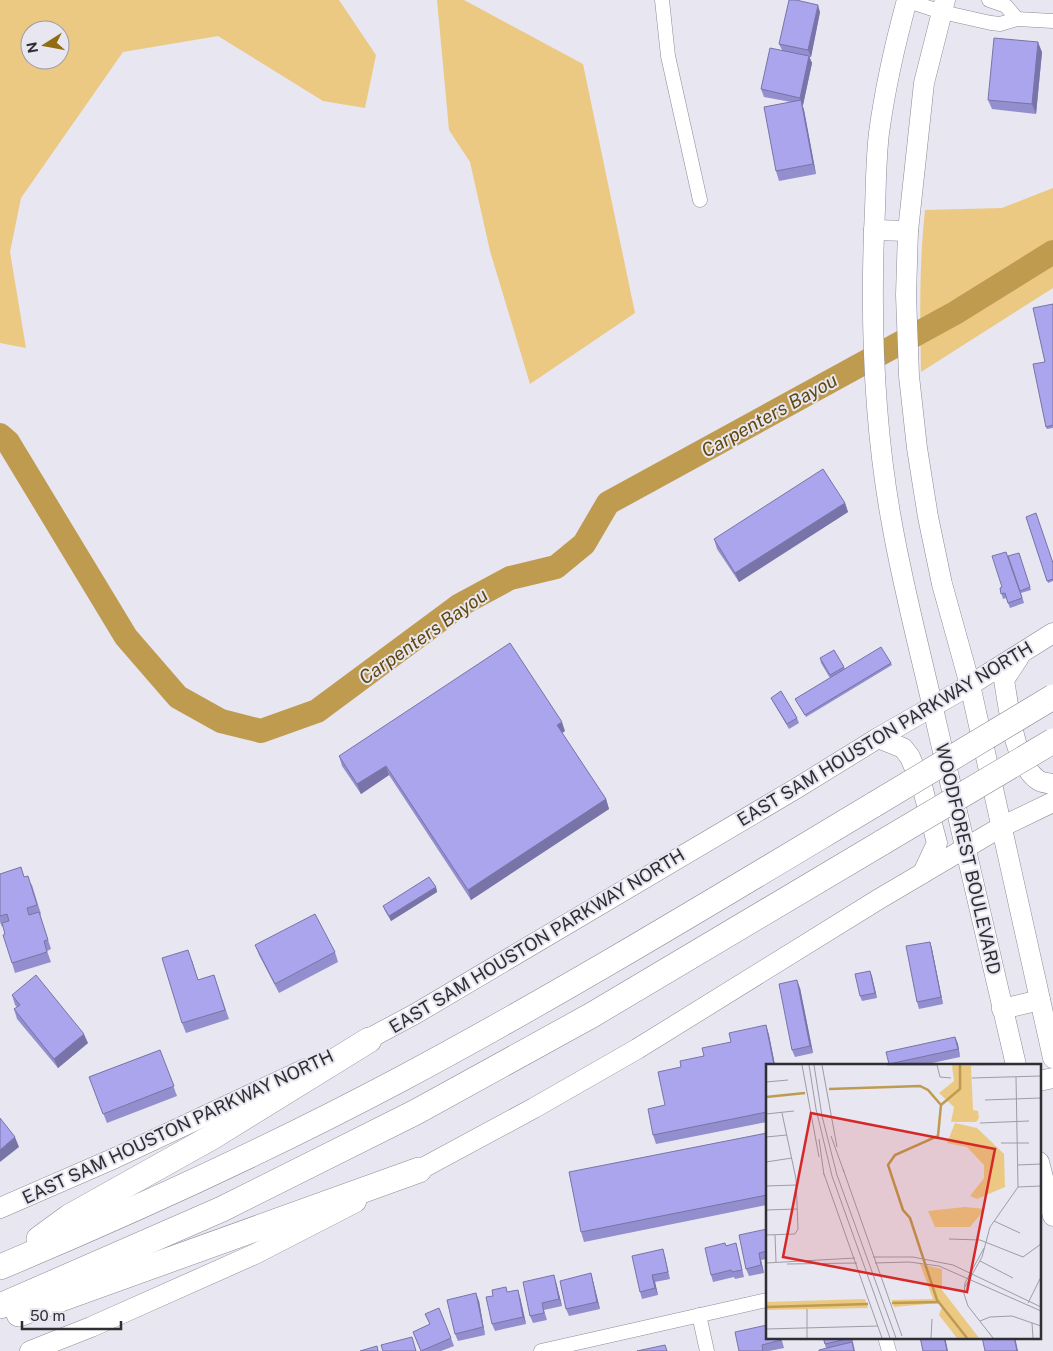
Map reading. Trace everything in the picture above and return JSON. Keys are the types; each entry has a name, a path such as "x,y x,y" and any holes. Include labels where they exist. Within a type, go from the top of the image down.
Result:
{"highway":[{"path":"1,1267 208,1175 400,1080 572,985 1053,697"},
{"path":"0,1306 222,1209 416,1112 592,1015 1053,741"},
{"path":"1,1267 68,1217 212,1138 368,1040"},
{"path":"0,1319 6,1319 418,1170"}],"main road":[{"name":"WOODFOREST BOULEVARD","path":"906,0 891,65 879,135 874,230 873,302 874,351 880,432 891,521 910,613 1016,1064"},
{"path":"944,6 924,83 908,231 906,295 909,376 917,448 928,517 942,584 970,685 1053,1058"},
{"path":"874,230 908,231"},
{"name":"EAST SAM HOUSTON PARKWAY NORTH","path":"0,1208 115,1158 368,1040 797,788 1053,633"},
{"path":"1023,651 1004,680 1014,733 1025,768 1039,781 1053,784"},
{"path":"878,738 903,748 910,757 922,786 937,843 923,873"},
{"path":"30,1351 99,1323 254,1254 534,1108 637,1048 965,848 1001,827 1053,802"},
{"path":"1002,1009 1040,1000"},
{"path":"1040,1081 1053,1078"},
{"path":"1045,1168 1053,1216"}],"street":[{"path":"662,0 668,56 700,200"},
{"path":"906,0 944,6 991,23 1000,24 1017,20 1053,21"},
{"path":"989,0 1006,6 1017,20"},
{"path":"541,1351 766,1300"},
{"path":"699,1315 707,1351"},
{"path":"886,1338 889,1351"}],"shaded area":[{"path":"0,0 339,0 376,55 365,108 323,101 218,36 123,52 21,198 10,252 26,348 0,343"},
{"path":"437,0 464,0 583,64 635,313 530,384 490,251 470,162 449,130"},
{"path":"1053,188 1053,288 921,372 920,311 925,210 1002,208"}],"building":[{"path":"789,0 818,5 808,50 779,44"},
{"path":"994,38 1038,42 1032,104 988,100"},
{"path":"770,48 809,56 800,98 761,89"},
{"path":"801,100 813,164 776,171 764,107"},
{"path":"1053,304 1053,425 1046,427 1033,364 1045,362 1033,308"},
{"path":"823,469 845,503 735,573 714,539"},
{"path":"1036,513 1053,563 1053,579 1047,581 1026,517"},
{"path":"1006,552 1022,598 1008,603 1005,593 1001,594 1000,588 1002,587 992,556"},
{"path":"1019,553 1030,587 1020,591 1008,556"},
{"path":"510,643 562,722 557,725 606,799 468,890 386,766 357,784 339,756"},
{"path":"881,647 891,663 805,715 795,699"},
{"path":"834,650 844,667 830,675 820,658"},
{"path":"781,691 797,718 787,724 771,698"},
{"path":"21,867 24,877 28,876 37,905 27,908 29,915 39,912 48,940 44,941 47,952 12,963 3,935 5,934 2,923 9,921 7,914 0,916 0,874"},
{"path":"429,877 436,887 389,916 383,906"},
{"path":"315,914 335,952 275,984 255,945"},
{"path":"930,942 941,997 917,1002 906,946"},
{"path":"188,950 198,980 214,975 225,1010 182,1023 162,958"},
{"path":"870,971 875,993 860,996 855,974"},
{"path":"36,975 84,1034 54,1059 14,1009 20,1005 12,995"},
{"path":"797,980 810,1046 792,1050 779,984"},
{"path":"766,1025 774,1064 766,1064 766,1112 653,1135 648,1109 665,1105 658,1072 681,1067 680,1061 704,1056 702,1048 731,1042 729,1033"},
{"path":"955,1037 958,1049 889,1064 886,1052"},
{"path":"160,1050 174,1086 103,1114 89,1077"},
{"path":"0,1118 15,1137 0,1150"},
{"path":"766,1133 766,1195 581,1232 569,1172"},
{"path":"766,1229 766,1251 759,1253 761,1265 746,1269 739,1235"},
{"path":"725,1243 726,1246 736,1243 742,1270 732,1272 731,1270 711,1275 705,1248"},
{"path":"663,1249 668,1272 652,1275 655,1288 640,1292 632,1256"},
{"path":"591,1273 597,1302 566,1309 560,1281"},
{"path":"554,1275 559,1299 542,1303 544,1313 530,1316 523,1282"},
{"path":"506,1287 507,1292 518,1290 523,1317 492,1324 486,1297 493,1296 492,1290"},
{"path":"476,1293 483,1327 455,1334 447,1300"},
{"path":"439,1308 451,1338 421,1351 413,1332 430,1324 425,1314"},
{"path":"766,1325 766,1338 780,1338 781,1340 762,1345 763,1351 739,1351 735,1332"},
{"path":"412,1337 416,1351 383,1351 381,1345"},
{"path":"823,1338 851,1338 825,1344"},
{"path":"920,1338 944,1338 947,1351 923,1351"},
{"path":"982,1338 1014,1338 1017,1351 985,1351"},
{"path":"852,1342 854,1351 819,1351 819,1350"},
{"path":"665,1345 667,1351 637,1351"},
{"path":"377,1346 378,1351 360,1351"}],"waterway":[{"name":"Carpenters Bayou","path":"0,435 8,442 126,637 178,697 221,721 261,731 317,711 460,605 510,578 556,567 584,544 608,503 955,313 1053,252"}]}
